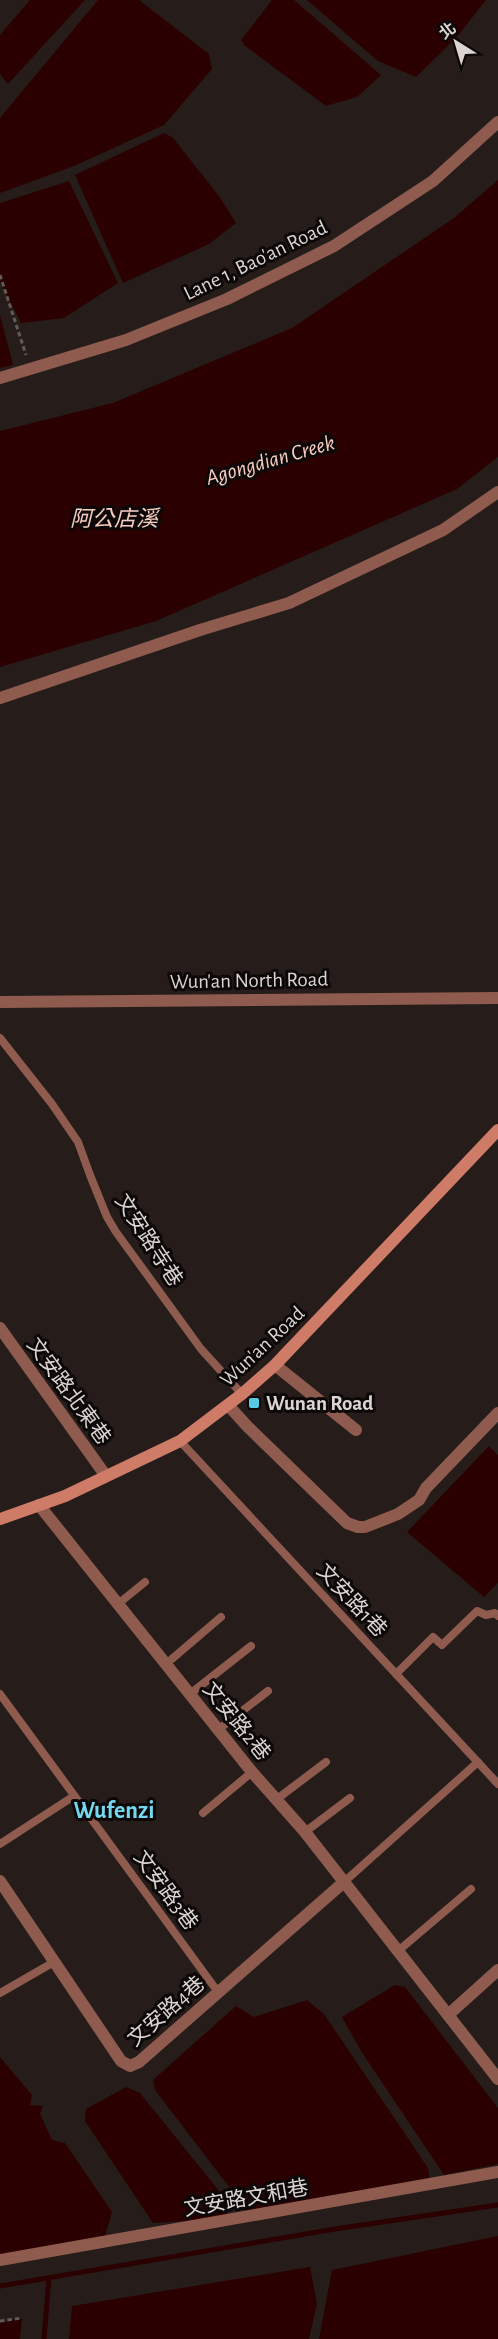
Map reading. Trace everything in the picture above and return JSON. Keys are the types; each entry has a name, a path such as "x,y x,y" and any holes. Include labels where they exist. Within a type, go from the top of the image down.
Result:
{"street":[{"name":"Lane 1, Bao'an Road","path":"0,378 136,336 227,298 334,246 433,181 498,122"},
{"path":"0,698 200,630 289,603 443,530 498,492"},
{"name":"Wun'an North Road","path":"0,1002 498,998"},
{"name":"Wun'an Road","path":"0,1519 106,1476 180,1441 228,1405 275,1365 498,1130"},
{"name":"文安路北東巷","path":"0,1328 106,1476"},
{"path":"275,1365 356,1430"},
{"path":"228,1405 347,1523 358,1527 370,1525 398,1514 419,1500 426,1488 498,1413"},
{"name":"文安路2巷","path":"39,1505 252,1772 305,1833 498,2079"},
{"name":"文安路4巷","path":"0,1881 121,2061 130,2066 140,2062 344,1882"},
{"path":"448,2014 498,1970"},
{"name":"文安路文和巷","path":"0,2260 498,2172"}],"lane":[{"name":"文安路寺巷","path":"0,1038 52,1104 78,1142 90,1176 116,1232 201,1348 242,1394"},
{"name":"文安路1巷","path":"180,1441 498,1784"},
{"path":"118,1604 145,1581"},
{"path":"396,1674 433,1637 442,1645 477,1611 486,1615 495,1613 498,1616"},
{"path":"166,1664 221,1617"},
{"path":"190,1694 251,1646"},
{"path":"219,1729 268,1691"},
{"name":"文安路3巷","path":"0,1694 218,1992"},
{"path":"277,1799 326,1761"},
{"path":"344,1882 478,1762"},
{"path":"203,1813 252,1772"},
{"path":"0,1844 74,1796"},
{"path":"305,1833 350,1798"},
{"path":"401,1956 471,1889"},
{"path":"0,1993 54,1962"}],"path":[{"path":"0,275 31,368"},
{"path":"0,2321 22,2318"}],"water":[{"path":"30,0 85,0 8,84 0,74 0,35"},
{"path":"98,0 139,0 209,54 212,69 164,125 74,166 0,193 0,118"},
{"path":"272,0 294,0 381,75 357,97 326,106 244,45 241,40"},
{"path":"307,0 486,0 456,38 416,77 378,61"},
{"path":"164,133 173,138 219,196 236,223 209,244 123,283 75,175"},
{"name":"阿公店溪","path":"498,180 498,457 457,489 156,621 0,667 0,431 113,403 292,328 454,218"},
{"path":"69,181 118,283 64,318 21,323 0,282 0,203"},
{"path":"0,315 13,365 0,368"},
{"path":"489,1446 498,1455 498,1583 484,1597 407,1532"},
{"path":"395,1985 405,1987 498,2108 498,2164 444,2175 361,2051 342,2017"},
{"path":"307,2000 324,2014 428,2168 430,2180 241,2214 246,2209 155,2090 153,2080 236,2006 254,2017"},
{"path":"0,2057 32,2095 30,2105 43,2106 40,2114 52,2140 65,2143 112,2212 105,2236 0,2255"},
{"path":"126,2087 140,2093 216,2187 225,2200 226,2212 231,2218 153,2223 85,2121 86,2109"},
{"path":"498,2236 498,2339 319,2339 332,2270"},
{"path":"310,2267 317,2304 309,2339 69,2339 72,2306"},
{"path":"22,2318 20,2339 0,2339 0,2323"}],"waterway":[{"path":"0,2286 335,2229 498,2205"},
{"path":"44,2339 49,2278"}],"place":[{"name":"Wunan Road","path":"254,1403"}],"district":[{"name":"Wufenzi","path":"114,1810"}],"water label":[{"name":"Agongdian Creek","path":"270,459"}]}
